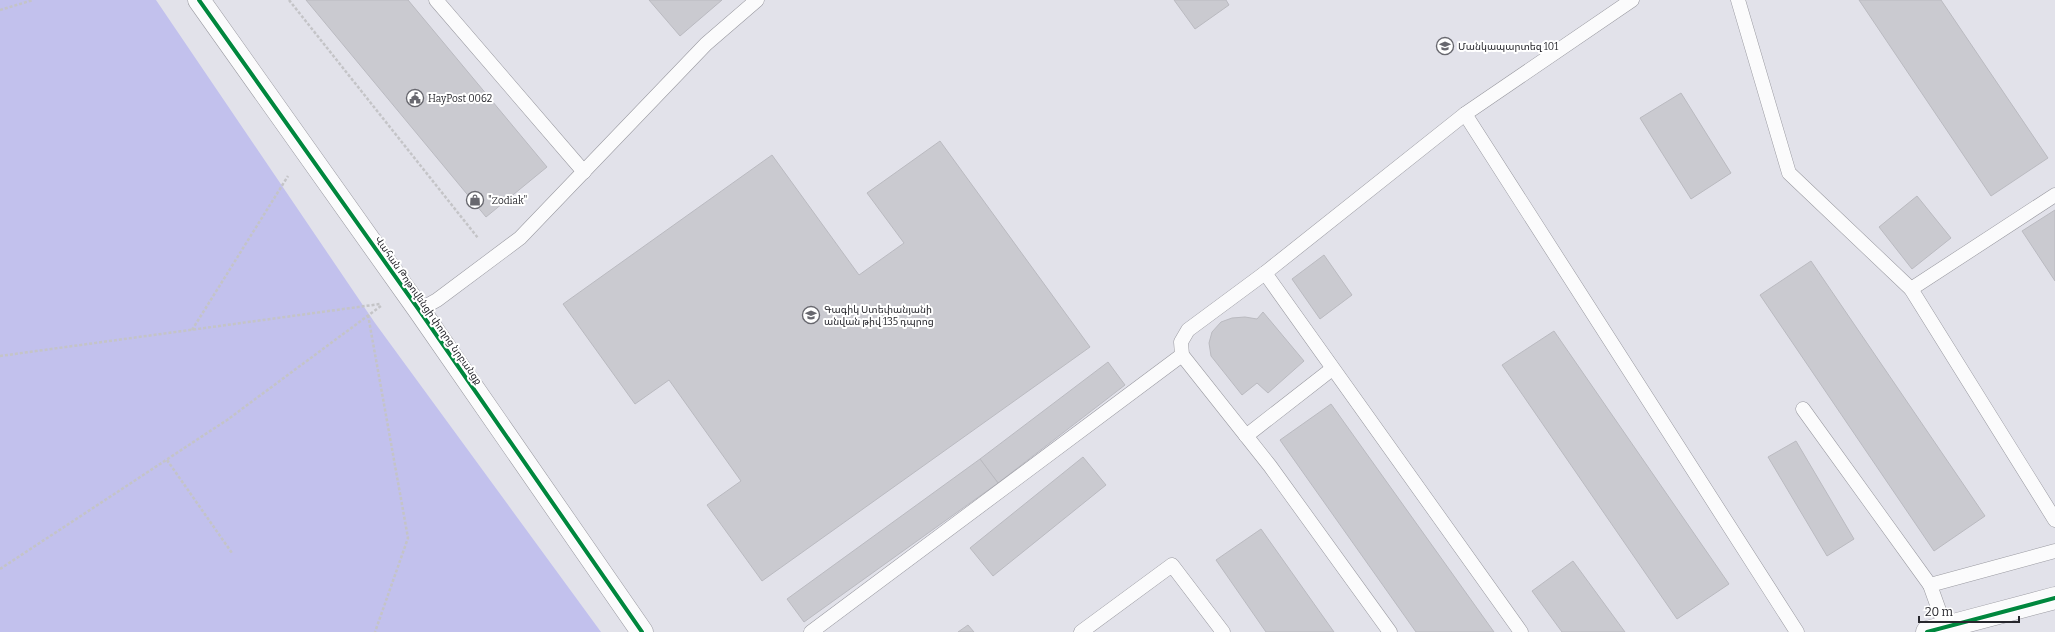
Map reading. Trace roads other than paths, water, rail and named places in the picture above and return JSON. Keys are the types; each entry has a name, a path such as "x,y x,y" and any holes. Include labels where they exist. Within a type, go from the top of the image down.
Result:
{"street":[{"name":"Վահան Թոթովենցի փողոց նրբանցք","path":"199,0 419,310 642,632"},
{"path":"1936,630 2055,598"}],"lane":[{"path":"436,0 584,172"},
{"path":"419,310 437,300 520,238 706,44 757,0"},
{"path":"1390,632 1246,436 1182,355 1181,342 1188,330 1264,273 1465,114 1632,0"},
{"path":"1738,0 1789,173 1911,289 2055,520"},
{"path":"1465,114 1797,632"},
{"path":"1911,289 2055,195"},
{"path":"1264,273 1521,632"},
{"path":"811,632 1182,355"},
{"path":"1246,436 1332,369"},
{"path":"1803,410 1930,585 1936,630"},
{"path":"1930,585 2055,551"},
{"path":"1081,632 1172,565 1223,632"}],"place":[{"name":"Մանկապարտեզ 101","path":"1445,46"},
{"name":"HayPost 0062","path":"415,98"},
{"name":"\"Zodiak\"","path":"475,200"},
{"name":"Գագիկ Ստեփանյանի անվան թիվ 135 դպրոց","path":"811,315"}]}
